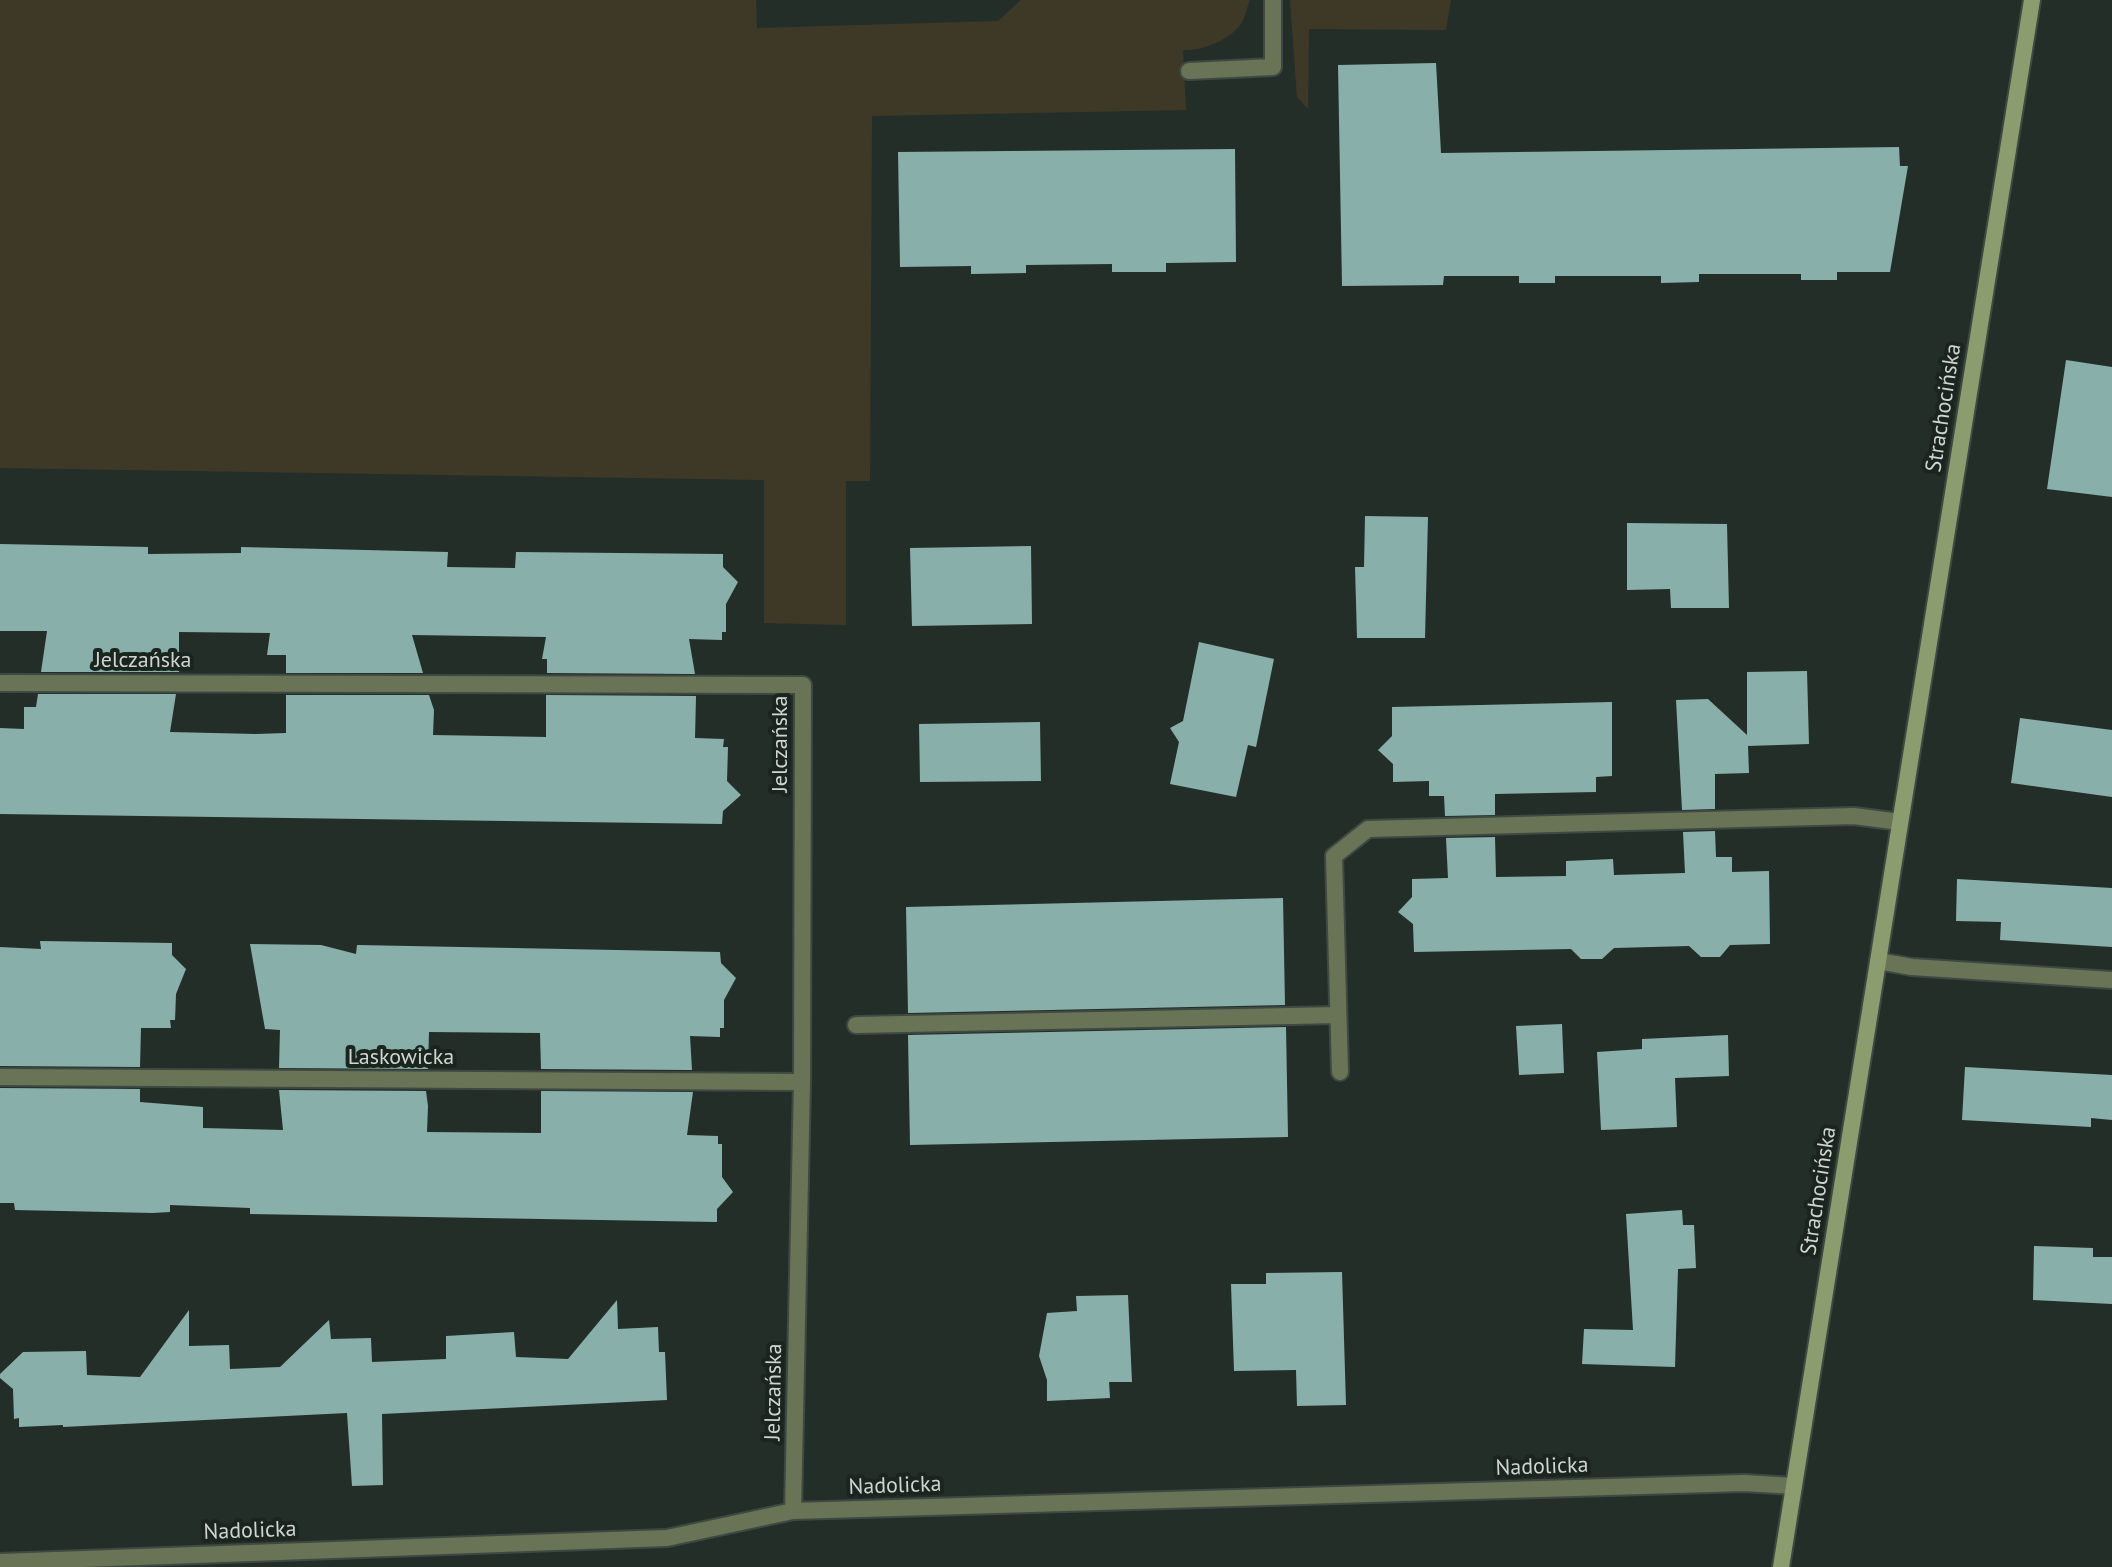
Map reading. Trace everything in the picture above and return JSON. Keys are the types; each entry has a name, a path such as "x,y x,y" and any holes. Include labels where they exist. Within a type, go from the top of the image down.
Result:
{"main road":[{"name":"Strachocińska","path":"1781,1567 2032,0"}],"street":[{"path":"1189,71 1273,67 1273,0"},
{"name":"Jelczańska","path":"0,683 803,685 802,1082 793,1511"},
{"path":"1340,1072 1334,856 1368,829 1854,816 1900,822"},
{"path":"1878,961 1912,967 2112,980"},
{"path":"856,1025 1338,1015"},
{"name":"Laskowicka","path":"0,1077 802,1082"},
{"name":"Nadolicka","path":"0,1562 667,1538 793,1511 1744,1483 1794,1486"}],"shaded area":[{"path":"0,0 756,0 757,28 998,21 1021,0 1250,0 1244,19 1230,35 1207,46 1183,50 1186,110 872,116 870,481 846,481 846,625 764,623 764,480 0,468"},
{"path":"1290,0 1451,0 1446,30 1309,29 1308,109 1297,97"}],"building":[{"path":"1436,63 1441,153 1899,147 1900,166 1908,166 1890,272 1837,272 1837,280 1801,280 1801,274 1699,274 1699,282 1661,283 1661,276 1555,276 1555,283 1519,283 1519,276 1444,276 1443,285 1342,286 1338,65"},
{"path":"1235,149 1236,262 1166,263 1166,272 1112,272 1112,264 1026,265 1026,273 971,274 971,266 900,267 898,152"},
{"path":"2066,360 2112,367 2112,497 2047,489"},
{"path":"1365,516 1428,517 1425,638 1357,638 1355,567 1364,567"},
{"path":"1627,523 1727,524 1729,608 1671,608 1670,589 1627,590"},
{"path":"0,544 148,547 148,554 241,553 241,547 448,552 447,567 515,568 516,552 723,554 723,567 738,582 726,604 726,632 722,632 722,640 689,639 695,674 547,673 547,659 542,659 546,637 412,635 423,673 286,673 286,655 267,655 270,633 179,632 179,672 41,672 47,631 0,631"},
{"path":"1031,546 1032,624 912,626 910,548"},
{"path":"1199,642 1274,659 1256,747 1248,745 1236,797 1170,784 1179,742 1170,728 1183,721"},
{"path":"1807,671 1809,744 1748,746 1749,773 1715,774 1715,809 1682,810 1676,700 1708,699 1747,735 1747,672"},
{"path":"38,694 176,694 170,732 256,734 286,733 286,695 429,695 434,710 433,735 546,737 546,695 696,696 695,738 724,739 723,747 728,747 727,781 741,795 723,811 722,824 0,814 0,728 24,729 24,707 36,707"},
{"path":"1612,702 1612,776 1596,777 1596,792 1495,794 1495,815 1445,816 1444,796 1429,796 1429,781 1393,782 1393,764 1378,750 1392,736 1392,707"},
{"path":"2020,718 2112,730 2112,797 2011,783"},
{"path":"1040,722 1041,781 920,782 919,724"},
{"path":"1715,831 1716,857 1732,857 1732,872 1769,871 1770,944 1730,945 1720,957 1701,957 1689,946 1614,948 1602,959 1581,959 1571,949 1414,952 1413,924 1398,912 1412,897 1412,879 1448,878 1446,838 1495,837 1496,877 1566,876 1566,861 1613,859 1614,875 1685,873 1683,832"},
{"path":"1957,879 2112,888 2112,947 2000,940 2001,922 1956,921"},
{"path":"1283,898 1285,1005 908,1013 906,907"},
{"path":"40,941 172,943 172,955 186,969 176,994 175,1020 170,1020 171,1028 141,1028 140,1067 0,1066 0,947 41,949"},
{"path":"250,944 321,945 356,954 357,945 720,952 721,963 736,978 724,1000 724,1028 720,1028 720,1037 690,1036 692,1070 541,1069 540,1033 429,1032 428,1069 279,1068 280,1030 265,1029"},
{"path":"1562,1024 1564,1073 1519,1075 1516,1026"},
{"path":"1286,1027 1288,1137 910,1145 908,1035"},
{"path":"1728,1035 1729,1076 1675,1078 1677,1127 1601,1130 1597,1052 1642,1049 1642,1039"},
{"path":"1965,1067 2112,1075 2112,1120 2091,1118 2091,1127 1962,1120"},
{"path":"0,1088 140,1089 140,1102 203,1107 203,1128 283,1130 279,1090 426,1091 427,1132 541,1133 541,1091 693,1092 687,1135 718,1136 718,1144 722,1144 722,1177 733,1192 717,1209 717,1222 250,1214 250,1208 170,1205 170,1212 153,1213 15,1210 14,1203 0,1203"},
{"path":"1682,1210 1683,1225 1694,1225 1696,1268 1678,1269 1675,1367 1582,1364 1584,1329 1633,1330 1626,1214"},
{"path":"2034,1246 2093,1248 2093,1257 2112,1257 2112,1304 2033,1300"},
{"path":"1342,1272 1346,1405 1297,1406 1296,1370 1234,1371 1231,1284 1266,1284 1266,1273"},
{"path":"1128,1295 1132,1382 1109,1382 1110,1398 1047,1401 1047,1380 1039,1356 1047,1313 1077,1311 1076,1296"},
{"path":"617,1300 618,1329 658,1327 659,1352 665,1352 667,1400 382,1414 383,1485 352,1486 347,1413 19,1427 19,1418 14,1419 13,1389 0,1378 0,1374 23,1352 86,1351 87,1375 140,1377 189,1310 189,1346 229,1345 230,1369 280,1367 329,1320 331,1339 371,1338 372,1362 446,1359 446,1336 514,1332 516,1357 568,1359"}]}
